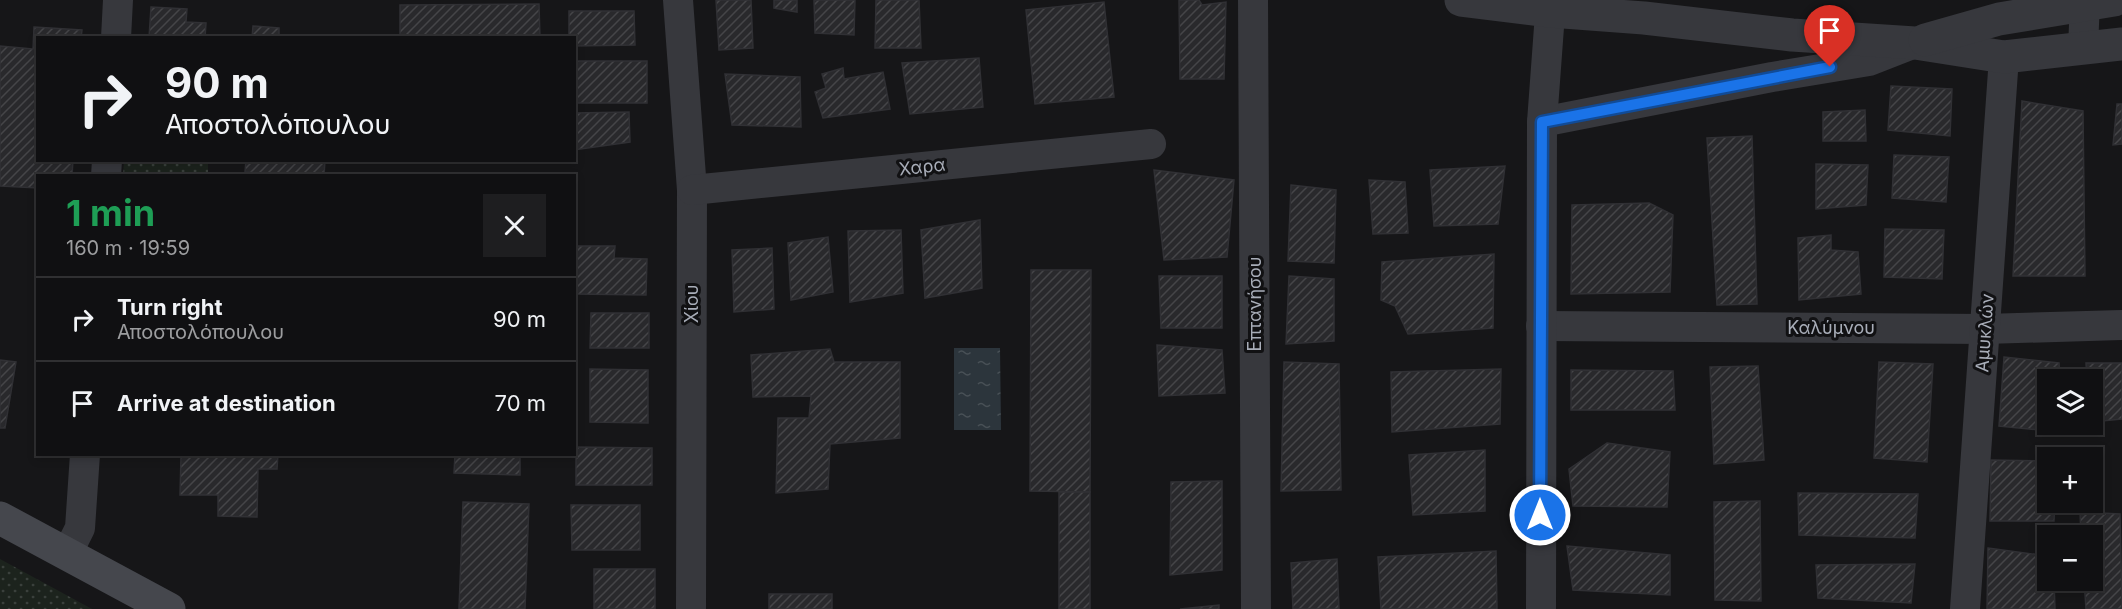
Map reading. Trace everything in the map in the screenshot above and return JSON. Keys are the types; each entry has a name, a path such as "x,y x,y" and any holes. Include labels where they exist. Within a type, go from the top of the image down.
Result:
{"main road":[{"path":"0,518 169,609"}],"street":[{"path":"116,36 118,0"},
{"name":"Χίου","path":"678,0 692,190 691,609"},
{"name":"Επτανήσου","path":"1253,0 1256,609"},
{"path":"1461,0 1550,5 1792,35 1915,43 2004,57 2122,44"},
{"path":"1542,122 1772,77 1869,61 1915,43 2000,19 2095,1 2084,49"},
{"path":"1540,609 1542,122 1550,5"},
{"name":"Αμυκλών","path":"1965,609 2004,57"},
{"name":"Χαρα","path":"692,190 1151,144"},
{"name":"Καλύμνου","path":"1541,326 1985,329 2122,325"},
{"path":"67,554 80,528 85,456"}],"shaded area":[{"path":"124,162 208,162 208,174 123,174"},
{"path":"0,559 92,609 0,609"}],"water":[{"path":"954,348 1000,348 1001,430 954,430"}],"building":[{"path":"716,0 751,0 753,48 719,50"},
{"path":"774,0 797,0 797,12 774,8"},
{"path":"814,0 855,0 854,35 815,33"},
{"path":"876,0 919,0 921,48 875,48"},
{"path":"1179,0 1199,0 1202,5 1226,2 1224,79 1180,79"},
{"path":"1104,2 1114,97 1035,104 1026,10"},
{"path":"539,4 540,36 400,36 400,5"},
{"path":"151,7 187,9 186,22 206,23 205,36 149,36"},
{"path":"569,11 634,11 635,45 576,46 576,36 569,36"},
{"path":"253,26 279,28 279,36 252,36"},
{"path":"34,27 82,30 81,36 36,36 36,162 73,162 72,174 36,174 36,188 0,186 0,46 33,49"},
{"path":"979,58 983,107 910,114 902,63"},
{"path":"576,61 647,61 647,103 576,103"},
{"path":"843,68 844,79 883,72 890,109 823,118 815,92 826,88 822,74"},
{"path":"725,74 800,77 801,127 732,125"},
{"path":"1891,86 1952,89 1950,136 1888,130"},
{"path":"2022,101 2083,111 2085,276 2013,276"},
{"path":"2117,104 2122,104 2122,144 2113,145"},
{"path":"1865,110 1866,141 1823,141 1823,112"},
{"path":"629,112 630,142 576,150 576,113"},
{"path":"1752,136 1757,304 1717,305 1707,138"},
{"path":"1894,155 1949,157 1946,202 1892,198"},
{"path":"246,162 325,162 324,174 245,172"},
{"path":"1816,164 1868,165 1866,205 1816,209"},
{"path":"1505,166 1498,224 1434,226 1430,170"},
{"path":"1154,170 1234,180 1227,257 1164,260"},
{"path":"1369,180 1405,182 1408,233 1373,234"},
{"path":"1291,185 1336,190 1334,263 1288,261"},
{"path":"1649,203 1673,215 1670,292 1571,294 1572,205"},
{"path":"980,220 982,288 925,298 921,230"},
{"path":"1885,229 1944,230 1942,279 1884,277"},
{"path":"901,230 903,293 850,302 848,231"},
{"path":"1831,235 1831,250 1858,252 1861,294 1799,300 1798,238"},
{"path":"828,237 833,292 791,300 788,243"},
{"path":"576,246 615,246 614,258 647,259 646,295 576,294"},
{"path":"772,248 774,309 734,312 732,250"},
{"path":"1494,254 1493,328 1408,334 1395,306 1381,300 1382,262"},
{"path":"1031,270 1091,270 1090,492 1030,491"},
{"path":"1159,276 1222,276 1222,328 1161,328"},
{"path":"1289,276 1334,279 1334,341 1286,344"},
{"path":"591,313 649,313 649,348 590,348"},
{"path":"1157,345 1222,350 1225,393 1159,396"},
{"path":"830,349 834,362 900,362 900,438 830,444 828,489 776,493 778,418 809,418 811,396 753,397 751,355"},
{"path":"2004,357 2059,363 2059,369 2037,369 2037,430 1999,426"},
{"path":"0,360 16,362 5,428 0,428"},
{"path":"1284,362 1339,364 1341,490 1281,491"},
{"path":"1879,362 1933,364 1927,462 1874,458"},
{"path":"2086,363 2122,363 2122,419 2103,421 2103,369 2086,369"},
{"path":"1758,366 1764,460 1714,464 1710,367"},
{"path":"590,369 648,370 648,423 590,422"},
{"path":"1501,369 1500,424 1392,432 1391,372"},
{"path":"1571,370 1673,371 1675,410 1571,410"},
{"path":"1607,443 1670,452 1667,507 1573,506 1569,469"},
{"path":"576,447 652,448 652,485 576,485"},
{"path":"1485,450 1485,511 1413,515 1409,455"},
{"path":"181,456 278,456 277,469 258,469 257,517 218,516 218,495 180,495"},
{"path":"455,456 520,456 520,475 454,473"},
{"path":"1991,460 2037,461 2037,513 2054,513 2054,521 1990,521"},
{"path":"1222,481 1222,570 1170,575 1171,482"},
{"path":"1059,492 1090,492 1090,609 1059,609"},
{"path":"1798,493 1918,494 1915,538 1799,535"},
{"path":"1760,501 1761,601 1715,600 1714,502"},
{"path":"463,502 529,504 525,609 459,609"},
{"path":"571,505 640,505 640,550 572,550"},
{"path":"2080,513 2120,514 2122,609 2086,609 2085,591 2103,591 2103,525 2081,525"},
{"path":"1567,546 1670,555 1670,595 1573,590"},
{"path":"1988,548 2037,555 2037,591 2054,591 2055,609 1987,609"},
{"path":"1496,551 1497,609 1381,609 1378,557"},
{"path":"1337,559 1339,609 1293,609 1291,563"},
{"path":"1915,564 1911,603 1818,598 1816,565"},
{"path":"594,569 655,569 655,609 594,609"},
{"path":"769,594 832,594 832,609 769,609"},
{"path":"1219,605 1219,609 1180,609"}],"route":[{"path":"1540,515 1542,122 1830,67"}]}
